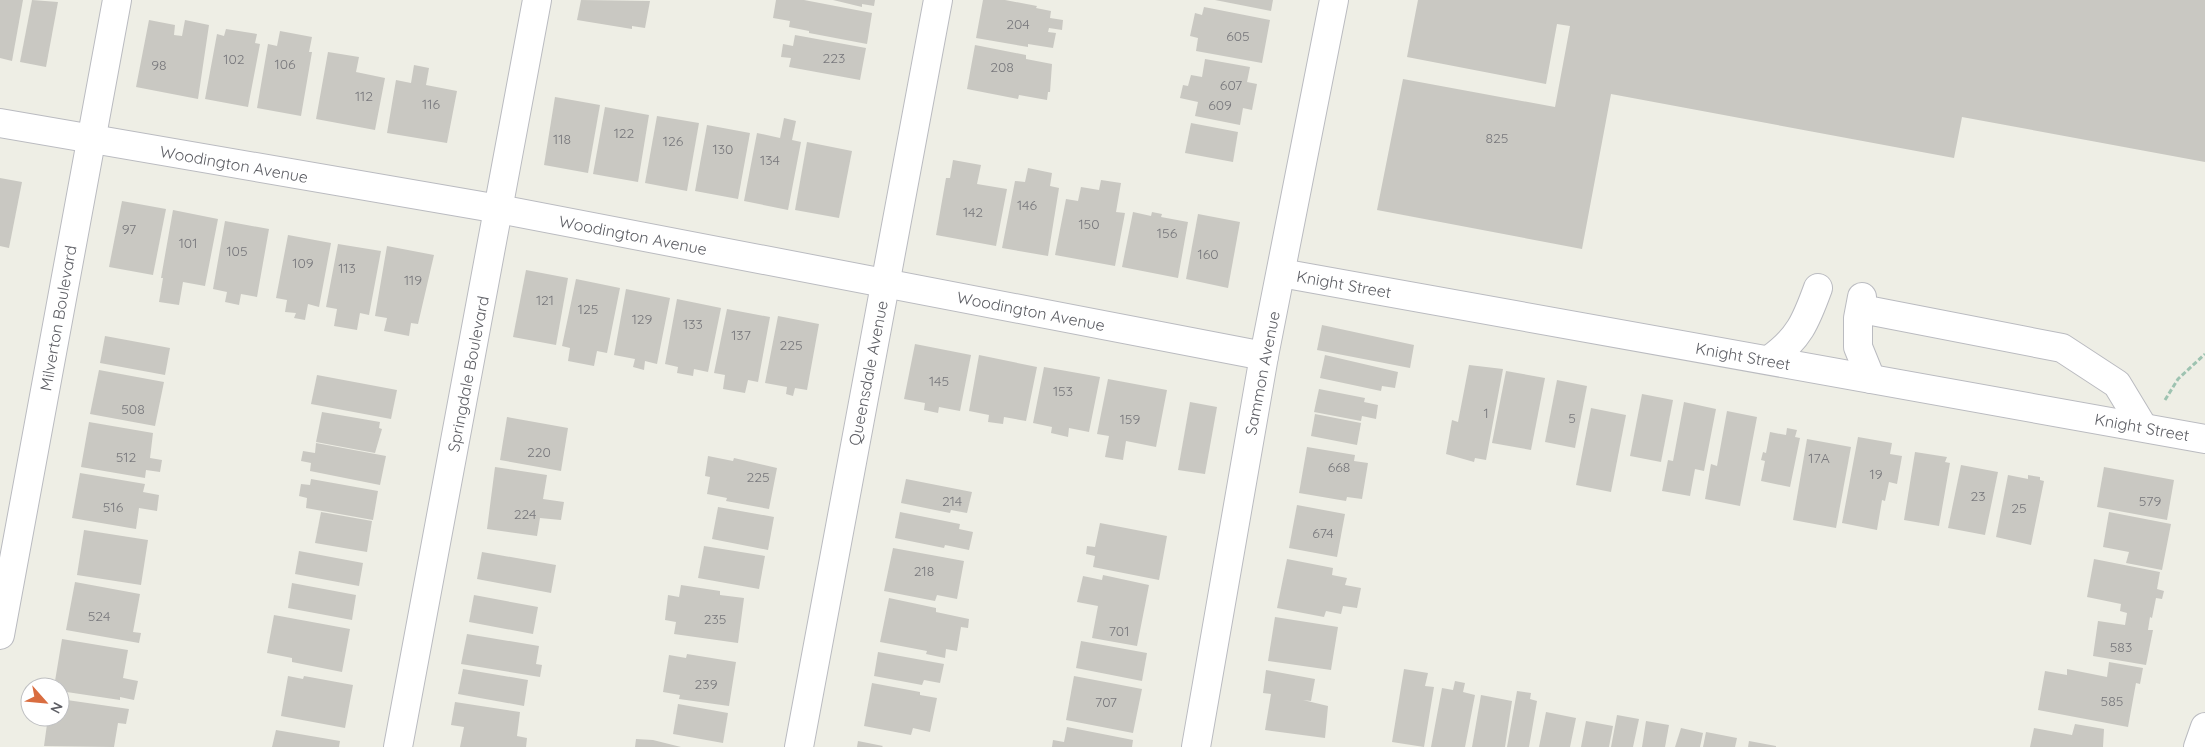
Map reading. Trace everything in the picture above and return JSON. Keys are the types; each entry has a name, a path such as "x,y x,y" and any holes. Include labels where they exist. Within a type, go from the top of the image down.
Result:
{"street":[{"name":"Milverton Boulevard","path":"0,636 117,0"},
{"name":"Springdale Boulevard","path":"398,747 537,0"},
{"name":"Queensdale Avenue","path":"799,747 938,0"},
{"name":"Sammon Avenue","path":"1196,747 1264,356 1334,0"},
{"name":"Woodington Avenue","path":"0,122 91,140 499,209 1264,356"},
{"name":"Knight Street","path":"1281,273 2205,439"},
{"path":"1770,360 1783,351 1804,326 1818,288"},
{"path":"1871,379 1858,347 1858,318 1867,304 2062,348 2117,384 2143,427"},
{"path":"2198,747 2205,727"}],"path":[{"path":"2161,406 2178,379 2205,354"}],"building":[{"path":"0,0 23,0 12,61 0,58"},
{"path":"32,0 58,2 46,67 20,62"},
{"path":"581,0 650,1 645,28 632,26 632,29 577,20"},
{"path":"776,0 804,0 872,13 867,44 809,33 809,31 789,27 790,21 773,18"},
{"path":"833,0 875,0 874,6 862,4 862,7"},
{"path":"983,0 1005,0 1037,6 1036,8 1051,11 1050,18 1063,20 1062,30 1049,28 1048,32 1056,33 1053,48 1028,44 1028,47 976,38"},
{"path":"1215,0 1273,0 1271,11"},
{"path":"1418,0 2205,0 2205,162 1962,117 1954,158 1611,94 1582,249 1377,210 1403,79 1555,107 1570,26 1557,24 1546,84 1407,57"},
{"path":"1204,7 1270,20 1262,63 1196,51 1198,38 1190,36 1195,13 1202,15"},
{"path":"149,20 175,25 174,35 182,36 185,20 209,25 198,99 136,87"},
{"path":"226,29 257,34 255,43 260,44 248,107 205,99 217,34 224,36"},
{"path":"280,31 312,37 309,52 312,52 301,116 257,108 268,44 277,46"},
{"path":"795,35 866,48 860,80 789,67 791,58 781,57 783,44 793,46"},
{"path":"975,45 1026,55 1026,59 1052,64 1050,92 1048,92 1047,100 1019,95 1018,99 967,89"},
{"path":"328,52 359,57 356,72 385,78 375,130 316,119"},
{"path":"1205,59 1250,67 1247,82 1257,84 1252,110 1243,108 1240,125 1195,116 1198,102 1180,98 1183,85 1188,86 1191,75 1202,77"},
{"path":"414,65 429,68 426,85 457,91 447,143 387,133 396,80 411,83"},
{"path":"555,97 600,105 588,173 544,165"},
{"path":"605,107 649,115 638,182 593,174"},
{"path":"657,116 699,123 687,191 645,183"},
{"path":"784,118 796,121 792,140 801,142 788,210 744,201 757,133 780,138"},
{"path":"1191,123 1238,132 1233,162 1185,153"},
{"path":"707,125 750,133 738,199 695,191"},
{"path":"807,142 852,151 839,218 795,210"},
{"path":"953,160 981,165 977,184 1007,189 996,246 936,235 946,178 950,178"},
{"path":"1028,168 1052,173 1050,186 1059,188 1048,256 1002,248 1015,181 1025,182"},
{"path":"0,178 22,182 9,248 0,246"},
{"path":"1101,180 1121,183 1116,212 1125,213 1115,266 1055,255 1066,199 1078,201 1081,187 1099,190"},
{"path":"122,201 166,209 153,275 109,267"},
{"path":"173,210 218,219 205,286 183,282 179,305 159,302 163,278 161,278"},
{"path":"1133,212 1151,216 1152,212 1162,214 1161,217 1188,222 1178,278 1122,267"},
{"path":"1198,214 1240,222 1228,288 1186,279"},
{"path":"225,221 269,229 257,297 241,294 239,305 225,302 227,292 213,289"},
{"path":"288,235 331,243 319,307 308,304 305,320 294,318 296,313 285,312 287,300 276,298"},
{"path":"338,244 381,251 369,315 360,313 357,330 334,326 337,309 326,307"},
{"path":"387,246 434,255 418,324 411,323 409,336 384,331 387,318 375,316"},
{"path":"526,270 568,278 556,345 513,337"},
{"path":"576,279 620,288 607,353 597,351 594,366 568,361 570,348 562,346"},
{"path":"626,289 670,298 657,364 645,361 644,370 633,367 635,359 614,355"},
{"path":"677,299 721,308 708,372 694,369 693,376 677,373 678,367 665,364"},
{"path":"727,309 770,317 758,382 748,380 745,393 723,389 725,375 714,373"},
{"path":"778,316 819,324 807,390 795,388 793,396 786,394 787,387 765,383"},
{"path":"1322,325 1414,345 1410,368 1317,350"},
{"path":"105,336 170,348 165,375 100,363"},
{"path":"915,344 971,355 960,411 939,407 938,413 924,410 925,403 904,399"},
{"path":"979,355 1037,367 1026,421 1004,417 1003,424 988,422 989,415 969,411"},
{"path":"1325,355 1398,372 1395,388 1382,386 1381,391 1320,378"},
{"path":"1469,365 1503,369 1486,460 1475,458 1474,462 1446,454 1452,420 1458,422"},
{"path":"1044,367 1100,377 1089,432 1069,428 1068,437 1051,433 1052,427 1033,423"},
{"path":"99,370 164,382 155,426 90,414"},
{"path":"1506,371 1545,378 1531,450 1492,443"},
{"path":"317,375 397,390 391,419 311,404"},
{"path":"1108,379 1167,390 1156,447 1126,441 1123,460 1105,457 1109,436 1097,434"},
{"path":"1557,380 1587,386 1575,448 1545,442"},
{"path":"1319,389 1365,398 1364,402 1378,405 1376,419 1362,416 1361,421 1314,412"},
{"path":"1642,394 1673,400 1661,462 1630,456"},
{"path":"1190,402 1217,407 1205,474 1178,470"},
{"path":"1684,402 1716,409 1704,471 1695,469 1690,496 1662,491 1668,460 1673,461"},
{"path":"1591,408 1626,415 1611,492 1576,485"},
{"path":"1727,411 1757,417 1740,506 1705,499 1711,464 1717,466"},
{"path":"322,412 380,422 379,428 382,429 375,453 316,442"},
{"path":"1315,414 1361,423 1357,445 1311,436"},
{"path":"507,417 568,428 561,471 500,460"},
{"path":"89,422 153,433 150,458 162,460 160,472 146,470 145,478 81,467"},
{"path":"1787,428 1797,430 1795,437 1800,438 1790,487 1761,481 1765,461 1761,460 1763,452 1766,453 1770,432 1786,435"},
{"path":"1858,437 1892,443 1890,454 1902,456 1897,484 1889,482 1885,501 1882,500 1877,530 1842,523"},
{"path":"1807,439 1851,447 1836,528 1793,520"},
{"path":"316,443 386,456 380,485 310,471 311,463 301,461 303,451 315,453"},
{"path":"1307,447 1355,455 1354,461 1368,463 1362,499 1347,497 1346,501 1299,493"},
{"path":"1915,452 1947,457 1945,462 1950,463 1939,526 1904,520"},
{"path":"708,456 733,461 734,458 777,468 769,509 726,501 727,498 707,494 710,477 705,476"},
{"path":"1961,465 1998,472 1985,535 1948,528"},
{"path":"495,467 547,475 543,499 564,502 561,520 540,518 537,536 487,529"},
{"path":"2104,467 2174,480 2167,520 2097,507"},
{"path":"80,473 145,484 143,492 159,495 157,511 139,508 136,529 72,518"},
{"path":"2008,475 2028,479 2028,475 2040,477 2040,480 2044,481 2031,545 1996,537"},
{"path":"311,479 378,491 373,520 306,508 307,498 299,496 301,484 310,485"},
{"path":"906,479 972,492 967,513 951,510 950,513 901,503"},
{"path":"1297,505 1345,514 1337,557 1289,548"},
{"path":"718,507 774,517 768,550 712,539"},
{"path":"321,512 372,521 367,552 315,543"},
{"path":"900,512 960,524 959,529 973,532 969,550 945,545 944,548 895,538"},
{"path":"2109,512 2171,524 2162,570 2126,563 2129,552 2103,547"},
{"path":"1100,523 1167,536 1159,580 1093,567 1095,556 1086,554 1087,546 1095,547"},
{"path":"84,530 148,540 141,585 77,575"},
{"path":"704,546 765,556 759,589 698,578"},
{"path":"893,548 964,561 957,599 937,595 935,601 884,591"},
{"path":"299,551 363,563 359,586 295,574"},
{"path":"482,552 556,565 551,593 477,579"},
{"path":"1287,559 1333,568 1332,575 1347,578 1345,585 1361,588 1357,608 1343,606 1341,614 1326,611 1324,617 1277,608"},
{"path":"2094,559 2160,572 2157,589 2164,591 2162,599 2156,598 2152,618 2150,617 2148,630 2153,630 2146,665 2093,656 2098,621 2125,625 2127,613 2120,611 2121,604 2087,597"},
{"path":"1103,575 1149,585 1137,646 1092,638 1098,606 1077,602 1083,576 1102,580"},
{"path":"75,582 140,594 133,632 141,633 139,643 66,630"},
{"path":"292,583 356,595 352,620 288,608"},
{"path":"681,585 720,591 720,595 744,598 738,643 674,634 676,622 665,620 668,595 679,597"},
{"path":"474,595 538,607 533,634 469,622"},
{"path":"889,598 936,608 936,612 969,619 968,628 961,627 957,651 946,649 945,658 926,654 927,651 880,642"},
{"path":"274,615 350,629 342,672 292,662 292,658 267,653"},
{"path":"1275,617 1338,627 1331,670 1268,661"},
{"path":"467,634 539,646 536,664 542,665 540,677 461,664"},
{"path":"62,639 128,650 123,678 138,681 134,700 120,697 120,700 70,692 70,677 56,677"},
{"path":"1081,641 1147,653 1142,681 1076,668"},
{"path":"878,652 944,664 940,683 924,680 922,685 874,676"},
{"path":"687,654 736,662 729,706 679,699 680,695 663,692 669,655 686,658"},
{"path":"2109,662 2143,668 2140,684 2136,683 2128,727 2038,710 2045,671 2067,675 2067,669 2107,677"},
{"path":"463,669 528,680 524,706 458,694"},
{"path":"1404,669 1428,673 1425,686 1434,687 1424,747 1392,742"},
{"path":"1266,670 1315,679 1311,701 1303,700 1328,706 1325,738 1265,730 1271,694 1263,693"},
{"path":"288,676 303,679 304,676 353,685 345,728 281,716"},
{"path":"1074,676 1142,689 1133,733 1066,720"},
{"path":"1455,681 1465,683 1463,692 1475,695 1465,747 1431,747 1442,688 1453,690"},
{"path":"872,683 920,692 920,695 937,698 930,732 913,728 911,735 864,726"},
{"path":"1517,691 1531,693 1530,699 1537,701 1529,747 1507,747"},
{"path":"1481,695 1512,701 1505,747 1472,747"},
{"path":"70,700 129,709 126,724 118,723 114,747 44,746 47,727 70,727"},
{"path":"455,702 520,712 517,736 527,738 526,747 460,747 464,727 451,725"},
{"path":"678,704 728,713 723,743 673,734"},
{"path":"1546,712 1576,718 1570,747 1539,747"},
{"path":"1617,715 1639,719 1633,747 1611,747"},
{"path":"1586,721 1613,726 1609,747 1581,747"},
{"path":"1646,721 1669,725 1665,747 1642,747"},
{"path":"2075,724 2104,729 2103,747 2030,747 2034,728 2072,735"},
{"path":"1067,727 1133,740 1132,747 1052,747 1053,740 1064,742"},
{"path":"1681,728 1703,733 1700,747 1675,747"},
{"path":"276,730 340,741 339,747 272,747"},
{"path":"1706,732 1737,738 1735,747 1703,747"},
{"path":"636,739 653,740 681,747 635,747"},
{"path":"858,741 883,746 857,747"},
{"path":"1749,741 1776,746 1776,747 1748,747"}]}
